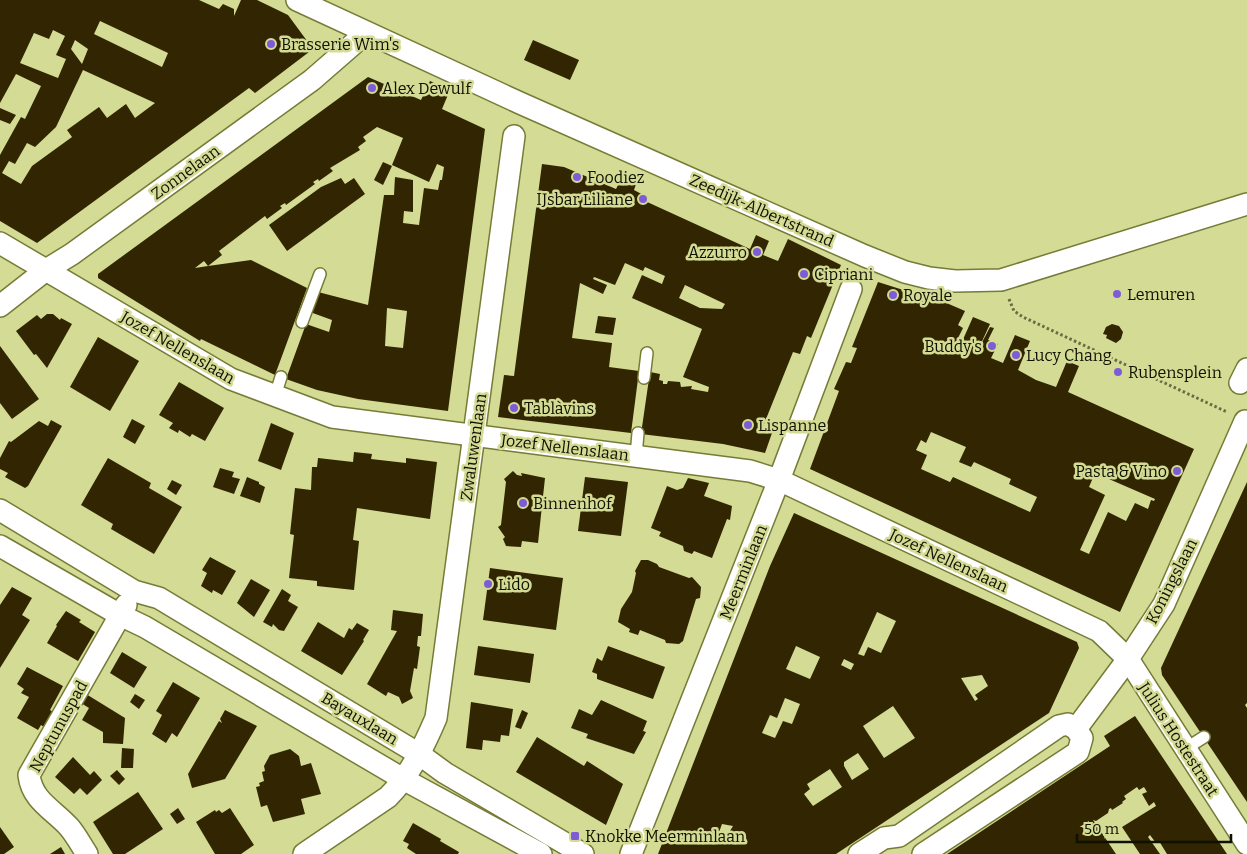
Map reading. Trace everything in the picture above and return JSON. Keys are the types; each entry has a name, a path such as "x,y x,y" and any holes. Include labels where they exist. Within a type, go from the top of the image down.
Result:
{"street":[{"name":"Zeedijk-Albertstrand","path":"297,0 520,103 905,272 955,281 1001,280 1247,204"},
{"name":"Zonnelaan","path":"0,306 46,270 72,254 312,80 366,32"},
{"name":"Zwaluwenlaan","path":"304,854 388,797 403,779 419,754 436,718 514,136"},
{"name":"Jozef Nellenslaan","path":"0,243 231,379 278,387 332,417 750,471 779,480 1099,631 1128,659"},
{"name":"Meerminlaan","path":"631,854 779,480 851,289"},
{"name":"Koningslaan","path":"1076,728 1128,659 1164,604 1245,429"},
{"name":"Bayauxlaan","path":"0,510 134,591 159,598 419,754 445,773 583,854"},
{"name":"Bayauxlaan","path":"0,546 120,615 154,632 403,779 541,854"},
{"path":"120,615 134,591"},
{"name":"Neptunuspad","path":"87,854 69,827 38,798 31,787 29,775 120,615"},
{"name":"Julius Hostestraat","path":"1128,659 1247,844"},
{"path":"859,854 884,838 898,836 1060,726 1068,724 1076,728 1082,738 1078,752 923,854"}],"lane":[{"path":"302,322 320,274"},
{"path":"644,378 647,353"},
{"path":"636,456 638,433"},
{"path":"1185,749 1204,737"}],"path":[{"path":"1001,280 1014,311 1023,317 1245,429"}],"building":[{"path":"0,0 199,0 219,9 223,4 234,9 234,16 241,0 257,0 288,15 313,49 255,93 249,88 37,243 0,221 0,155 21,117 25,119 41,86 16,74 0,103","holes":["100,21 168,53 162,67 94,34","53,30 65,36 56,55 66,59 58,78 20,63 34,33 49,39","75,40 88,49 82,64 71,49","83,70 155,103 135,118 126,104 107,118 99,107 67,130 72,137 32,166 21,184 2,173 9,161 15,164 27,143 35,147 56,127"]},
{"path":"533,40 579,60 570,80 524,60"},
{"path":"368,77 421,100 430,81 450,90 442,109 485,129 448,411 358,399 317,390 286,379 306,324 329,332 332,320 310,312 318,292 368,305 384,195 394,195 395,177 413,180 413,212 404,211 403,223 419,225 424,188 438,190 444,167 437,164 429,182 392,165 403,138 377,127 363,137 366,141 358,147 360,150 330,168 333,171 319,181 318,179 313,182 315,184 286,205 285,203 280,206 282,208 267,219 265,216 219,251 222,255 208,266 251,260 307,288 275,375 201,339 200,341 98,278 98,274","holes":["204,261 208,266 195,268","387,308 407,311 403,348 385,346"]},
{"path":"0,108 16,115 10,124 0,120"},
{"path":"383,162 392,166 383,185 374,180"},
{"path":"542,164 564,167 616,189 623,175 637,181 634,190 647,197 645,201 750,249 756,235 769,241 763,255 778,261 788,239 841,265 811,338 807,336 800,354 793,352 762,429 772,433 765,453 723,444 641,434 650,372 660,374 659,380 663,381 663,384 667,384 668,381 680,382 681,387 692,386 691,389 708,392 709,387 683,377 702,329 632,298 642,275 662,284 665,276 645,267 643,271 625,263 615,285 594,277 593,279 607,285 603,294 580,283 572,338 612,343 609,367 639,371 631,433 498,417 504,375 514,376","holes":["685,285 725,304 722,309 700,308 679,298"]},
{"path":"341,178 345,184 354,178 365,194 287,251 269,225 321,187"},
{"path":"878,282 916,294 917,292 928,297 928,295 965,311 958,325 963,328 956,342 961,344 973,317 990,324 977,352 990,327 994,328 988,340 998,344 991,358 1003,363 1015,335 1030,341 1018,370 1036,380 1056,387 1067,361 1079,366 1068,392 1194,449 1120,612 810,469 839,391 834,389 846,362 851,363 857,348 852,347","holes":["931,432 966,447 959,462 971,467 974,462 1011,479 1009,484 1037,497 1030,512 953,477 950,482 921,469 927,455 916,450 921,440 926,443","1095,473 1155,499 1154,501 1151,500 1148,509 1135,503 1126,521 1108,512 1089,554 1080,550 1105,495 1089,487"]},
{"path":"47,314 53,314 60,320 61,318 72,324 47,368 36,354 34,355 16,331 37,315 41,319"},
{"path":"598,316 616,318 613,335 595,333"},
{"path":"1112,324 1119,326 1123,332 1121,339 1116,343 1106,338 1107,335 1103,334 1106,327"},
{"path":"98,337 139,361 110,411 70,387"},
{"path":"0,346 39,399 12,419 0,403"},
{"path":"179,382 224,408 205,441 192,434 190,437 179,430 178,433 169,428 173,423 159,415"},
{"path":"132,419 145,426 135,444 123,437"},
{"path":"51,420 62,426 28,486 25,488 5,477 8,473 0,469 0,458 9,441 11,442 39,421 48,426"},
{"path":"271,423 294,433 281,470 258,461"},
{"path":"354,452 372,454 371,459 406,463 406,458 437,462 430,519 357,508 353,540 359,541 354,590 317,586 317,581 289,578 294,535 290,534 295,488 311,490 312,467 317,467 318,458 353,462"},
{"path":"108,458 151,483 149,488 182,507 154,554 111,529 113,524 81,505"},
{"path":"220,468 234,472 232,477 240,479 234,494 213,487"},
{"name":"Binnenhof","path":"513,471 517,475 522,476 521,473 545,478 538,543 522,541 521,547 506,546 503,539 505,537 498,527 501,525 506,482 504,479"},
{"path":"247,477 265,487 260,503 240,496"},
{"path":"585,477 628,482 621,536 578,531"},
{"path":"688,478 709,483 704,496 732,506 730,520 727,519 712,558 694,551 692,554 684,551 683,546 659,536 661,532 651,528 667,486 677,490 683,488"},
{"path":"172,480 182,485 176,495 167,489"},
{"path":"1247,482 1247,703 1245,705 1247,708 1247,802 1162,675 1161,668"},
{"path":"794,513 1077,642 1079,648 1049,713 836,854 658,854 770,566","holes":["877,612 896,621 881,653 868,647 864,656 858,654","796,646 820,657 810,679 786,669","844,659 854,664 851,670 841,665","982,675 988,686 975,695 978,699 975,701 961,678","785,698 800,704 792,724 783,721 775,738 762,733 770,715 777,718","893,706 915,738 884,758 863,726","858,753 869,769 852,780 844,766 844,762","830,769 842,787 813,806 804,794 810,789 807,784","722,824 733,826 725,839 718,835"]},
{"path":"210,557 236,571 222,595 213,590 212,593 201,586 207,573 202,570"},
{"path":"641,560 648,560 659,567 689,578 692,577 701,587 700,598 696,599 683,641 679,644 666,643 665,640 640,630 638,635 629,632 630,629 618,622 621,609 632,592 635,571"},
{"path":"490,568 563,578 556,630 483,620"},
{"path":"251,579 270,590 254,617 237,603"},
{"path":"12,587 32,598 22,615 30,620 0,668 0,605"},
{"path":"282,589 291,595 288,601 298,607 284,631 279,630 273,624 272,627 263,622"},
{"path":"393,610 423,614 421,636 418,636 417,646 420,647 417,669 414,668 410,691 413,698 402,704 399,697 388,692 386,696 367,684 397,631 391,630"},
{"path":"66,611 81,620 79,622 95,632 78,661 47,643"},
{"path":"318,622 344,638 349,628 352,630 357,623 369,630 342,675 301,651"},
{"path":"478,646 534,654 530,683 474,675"},
{"path":"608,646 665,667 653,699 597,679 597,674 592,672 597,658 602,661"},
{"path":"122,652 147,667 134,688 110,673"},
{"path":"27,667 63,686 50,710 53,712 44,727 41,725 38,730 17,718 29,697 21,693 24,689 17,684"},
{"path":"173,682 200,698 177,737 172,733 166,743 152,734 162,715 156,711"},
{"path":"86,694 125,718 123,744 103,743 103,732 82,720 89,708 81,703"},
{"path":"135,694 145,700 139,709 130,702"},
{"path":"601,700 647,721 643,731 646,732 634,754 586,738 588,734 571,728 579,709 592,715"},
{"path":"471,702 513,709 509,736 501,735 500,742 483,740 482,750 466,748"},
{"path":"225,710 257,726 225,779 192,788 188,774 219,721 222,723 220,719"},
{"path":"522,710 528,713 521,729 515,727"},
{"path":"1135,716 1227,854 1167,854 1159,841 1156,843 1150,835 1148,837 1160,854 1140,854 1122,827 1156,806 1154,802 1149,806 1142,794 1147,792 1144,787 1139,790 1137,787 1124,796 1126,799 1123,803 1112,810 1111,808 1109,809 1108,813 1096,821 1093,820 1116,854 947,854 1110,746 1104,736"},
{"path":"537,737 584,766 587,761 623,784 606,825 516,772"},
{"path":"122,748 134,749 133,768 121,768"},
{"path":"290,749 299,756 301,766 311,763 321,794 301,799 305,814 273,822 267,805 261,807 256,787 260,786 259,783 264,781 262,772 265,771 264,766 270,755"},
{"path":"73,757 90,775 94,771 102,780 87,795 80,788 74,794 55,777"},
{"path":"117,770 125,779 119,785 110,776"},
{"path":"138,792 163,829 125,854 113,854 93,822"},
{"path":"178,808 185,819 177,824 170,814"},
{"path":"230,808 254,845 241,854 215,854 196,822 215,810 216,812 219,810 222,813"},
{"path":"413,823 441,839 440,841 459,852 458,854 416,854 407,848 409,844 403,841"},
{"path":"0,827 14,847 4,854 0,854"},
{"path":"61,847 65,854 50,854"}],"place":[{"name":"Brasserie Wim's","path":"271,44"},
{"name":"Alex Dewulf","path":"372,88"},
{"name":"Foodiez","path":"577,177"},
{"name":"IJsbar Liliane","path":"643,199"},
{"name":"Azzurro","path":"757,252"},
{"name":"Cipriani","path":"804,274"},
{"name":"Lemuren","path":"1117,294"},
{"name":"Royale","path":"893,295"},
{"name":"Buddy's","path":"992,346"},
{"name":"Lucy Chang","path":"1016,355"},
{"name":"Rubensplein","path":"1118,372"},
{"name":"Tablàvins","path":"514,408"},
{"name":"Lispanne","path":"748,425"},
{"name":"Pasta & Vino","path":"1177,471"},
{"name":"Binnenhof","path":"523,503"},
{"name":"Lido","path":"488,584"},
{"name":"Knokke Meerminlaan","path":"575,836"}]}
